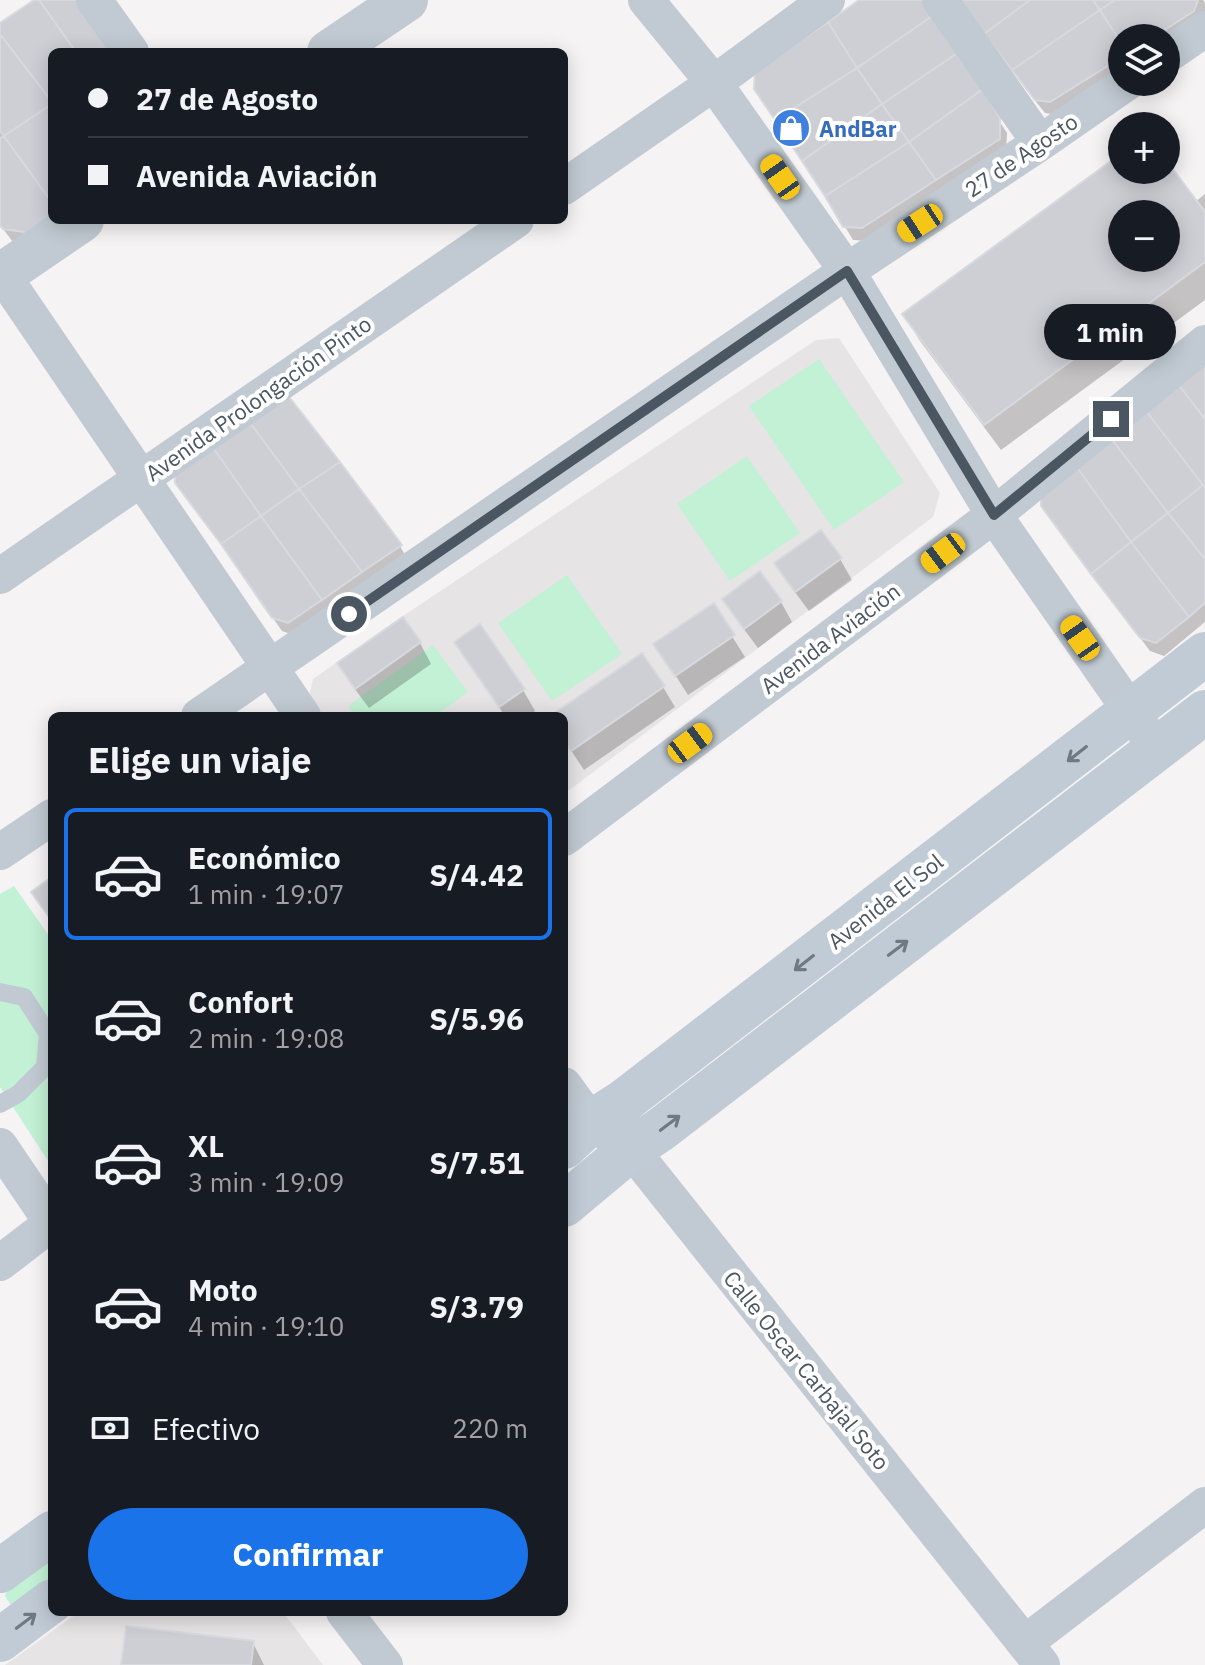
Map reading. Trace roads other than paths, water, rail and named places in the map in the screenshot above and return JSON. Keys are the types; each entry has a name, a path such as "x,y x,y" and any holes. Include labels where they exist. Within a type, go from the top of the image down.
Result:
{"main road":[{"name":"Avenida El Sol","path":"578,1134 1205,654"},
{"name":"Avenida El Sol","path":"568,1202 631,1149 660,1130 1205,712"},
{"path":"0,1571 48,1536"},
{"path":"0,1640 48,1604"}],"street":[{"path":"94,0 128,48"},
{"path":"335,48 406,0"},
{"path":"646,0 714,83 847,271 994,515 1157,749"},
{"path":"568,184 827,0"},
{"path":"940,0 1040,143"},
{"path":"1180,46 1205,29"},
{"name":"27 de Agosto","path":"205,712 847,271 1108,96"},
{"path":"76,224 1,274 300,712"},
{"name":"Avenida Prolongación Pinto","path":"0,576 510,224"},
{"name":"Avenida Aviación","path":"568,835 994,515 1205,343"},
{"path":"0,852 48,820"},
{"name":"Calle Oscar Carbajal Soto","path":"568,1099 578,1134 631,1149 1034,1654"},
{"path":"0,1146 48,1217"},
{"path":"0,1263 48,1226"},
{"path":"1034,1654 1205,1505"},
{"path":"347,1616 385,1665"}],"lane":[{"path":"0,992 24,997 48,1034 45,1067 18,1094 0,1104"}],"place":[{"name":"AndBar","path":"791,128"}]}
